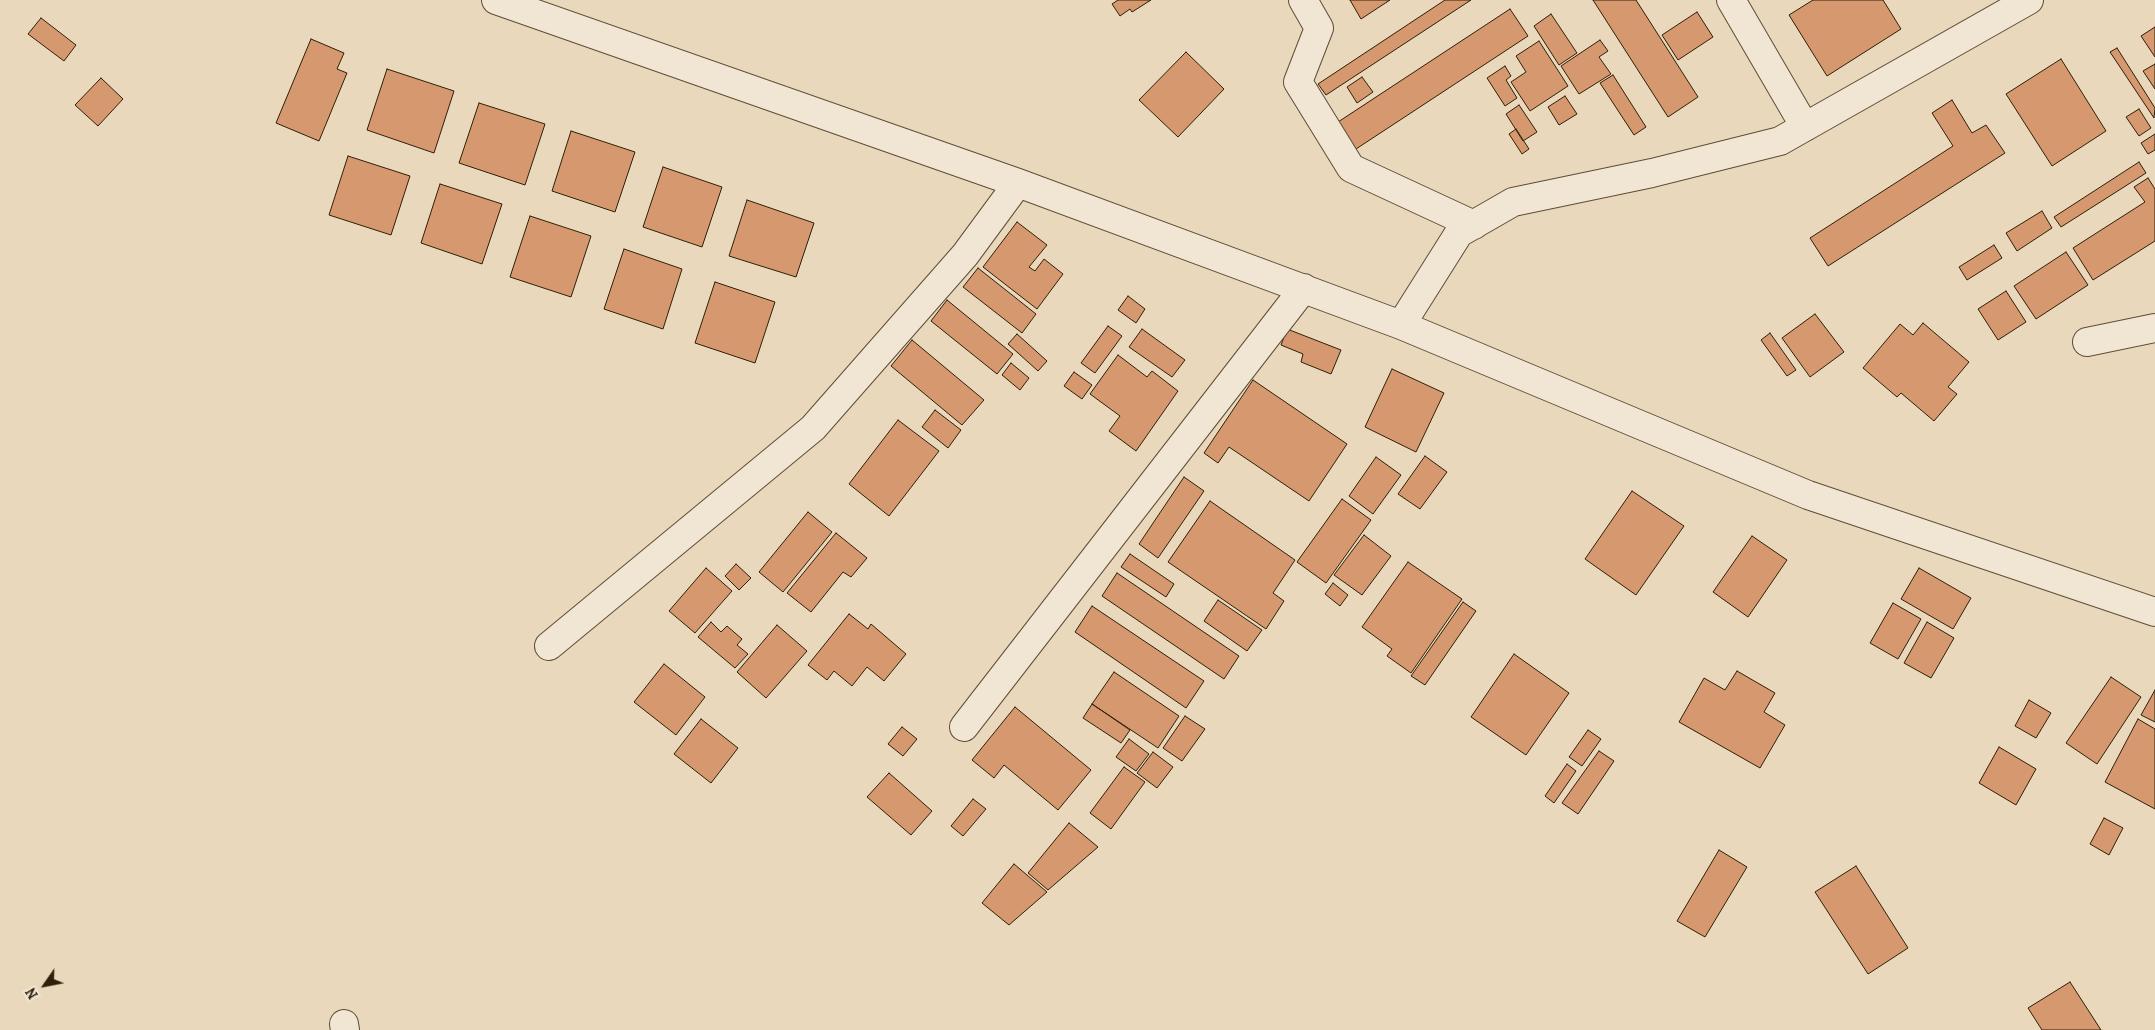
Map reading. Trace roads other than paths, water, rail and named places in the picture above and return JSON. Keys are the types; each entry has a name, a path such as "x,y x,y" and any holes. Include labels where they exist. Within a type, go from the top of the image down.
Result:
{"street":[{"path":"496,0 1018,183 1304,288 1401,325 1808,495 2155,612"},
{"path":"1303,0 1319,28 1298,82 1351,168 1474,225"},
{"path":"1731,0 1805,127"},
{"path":"1401,325 1459,233 1513,202 1652,173 1780,141 2029,0"},
{"path":"549,646 813,428 965,255 1018,183"},
{"path":"964,727 1304,288"},
{"path":"2087,342 2155,328"}]}
